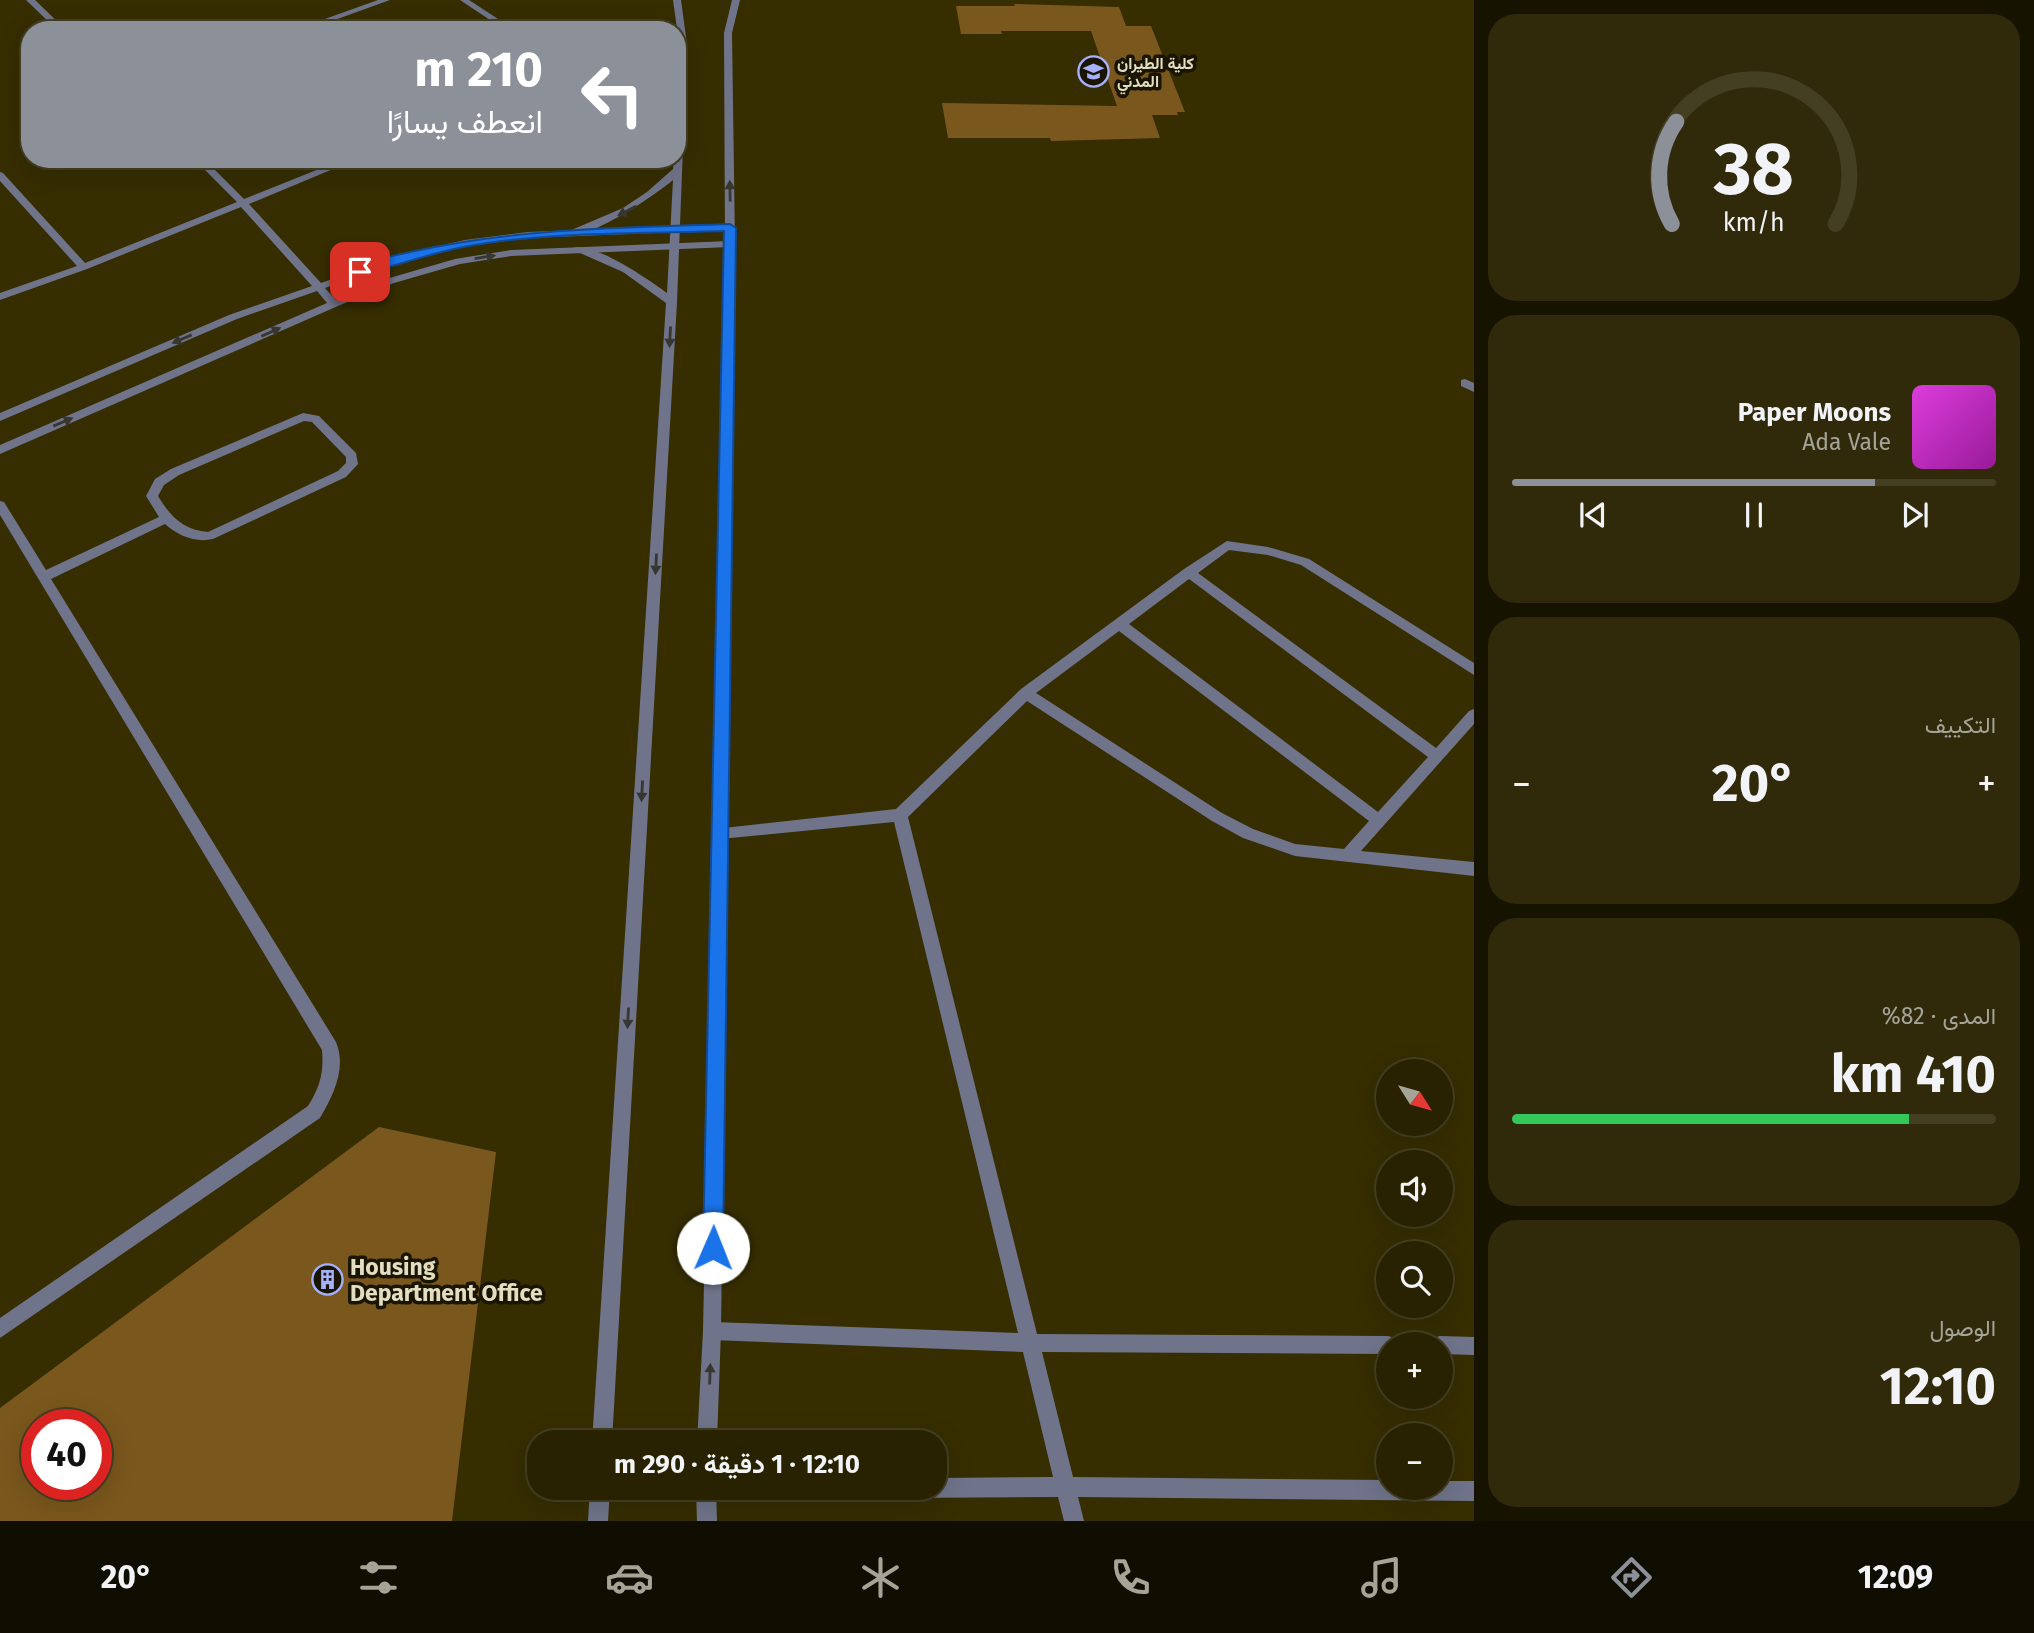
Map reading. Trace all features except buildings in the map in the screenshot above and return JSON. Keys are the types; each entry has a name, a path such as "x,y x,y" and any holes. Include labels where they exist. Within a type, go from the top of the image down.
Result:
{"street":[{"path":"30,0 52,21"},
{"path":"324,21 386,0"},
{"path":"464,0 497,21"},
{"path":"677,0 680,21"},
{"path":"708,1430 712,1331 730,244 728,33 736,0"},
{"path":"207,168 242,202 334,304"},
{"path":"0,297 83,267 331,168"},
{"path":"604,1430 672,302 677,168"},
{"path":"567,234 628,211 649,198 677,172"},
{"path":"0,175 83,267"},
{"path":"0,417 233,317 404,257 465,243 567,234 730,228"},
{"path":"0,450 334,304 390,281 459,261 511,253 675,244 730,244"},
{"path":"576,249 607,258 627,268 672,302"},
{"path":"303,417 315,419 352,456 352,464 342,474 209,536 194,536 182,532 164,519 152,496 159,482 175,472 290,421 303,417"},
{"path":"0,505 330,1048 333,1070 328,1090 314,1112 0,1329"},
{"path":"43,576 164,519"},
{"path":"720,833 900,815 1026,694 1227,545 1268,551 1305,562 1474,670"},
{"path":"1188,572 1437,756"},
{"path":"1119,624 1378,820"},
{"path":"1026,694 1248,834 1295,850 1474,869"},
{"path":"1347,856 1474,715"},
{"path":"900,815 1074,1521"},
{"path":"712,1331 1030,1343 1376,1345"},
{"path":"1453,1345 1474,1346"},
{"path":"947,1487 1474,1491"},
{"path":"598,1521 599,1500"},
{"path":"706,1500 707,1521"}],"place":[{"name":"كلية الطيران المدني","path":"1094,72"},
{"name":"Housing Department Office","path":"327,1280"}],"route":[{"path":"360,272 404,257 465,243 528,235 730,228 713,1248"}]}
